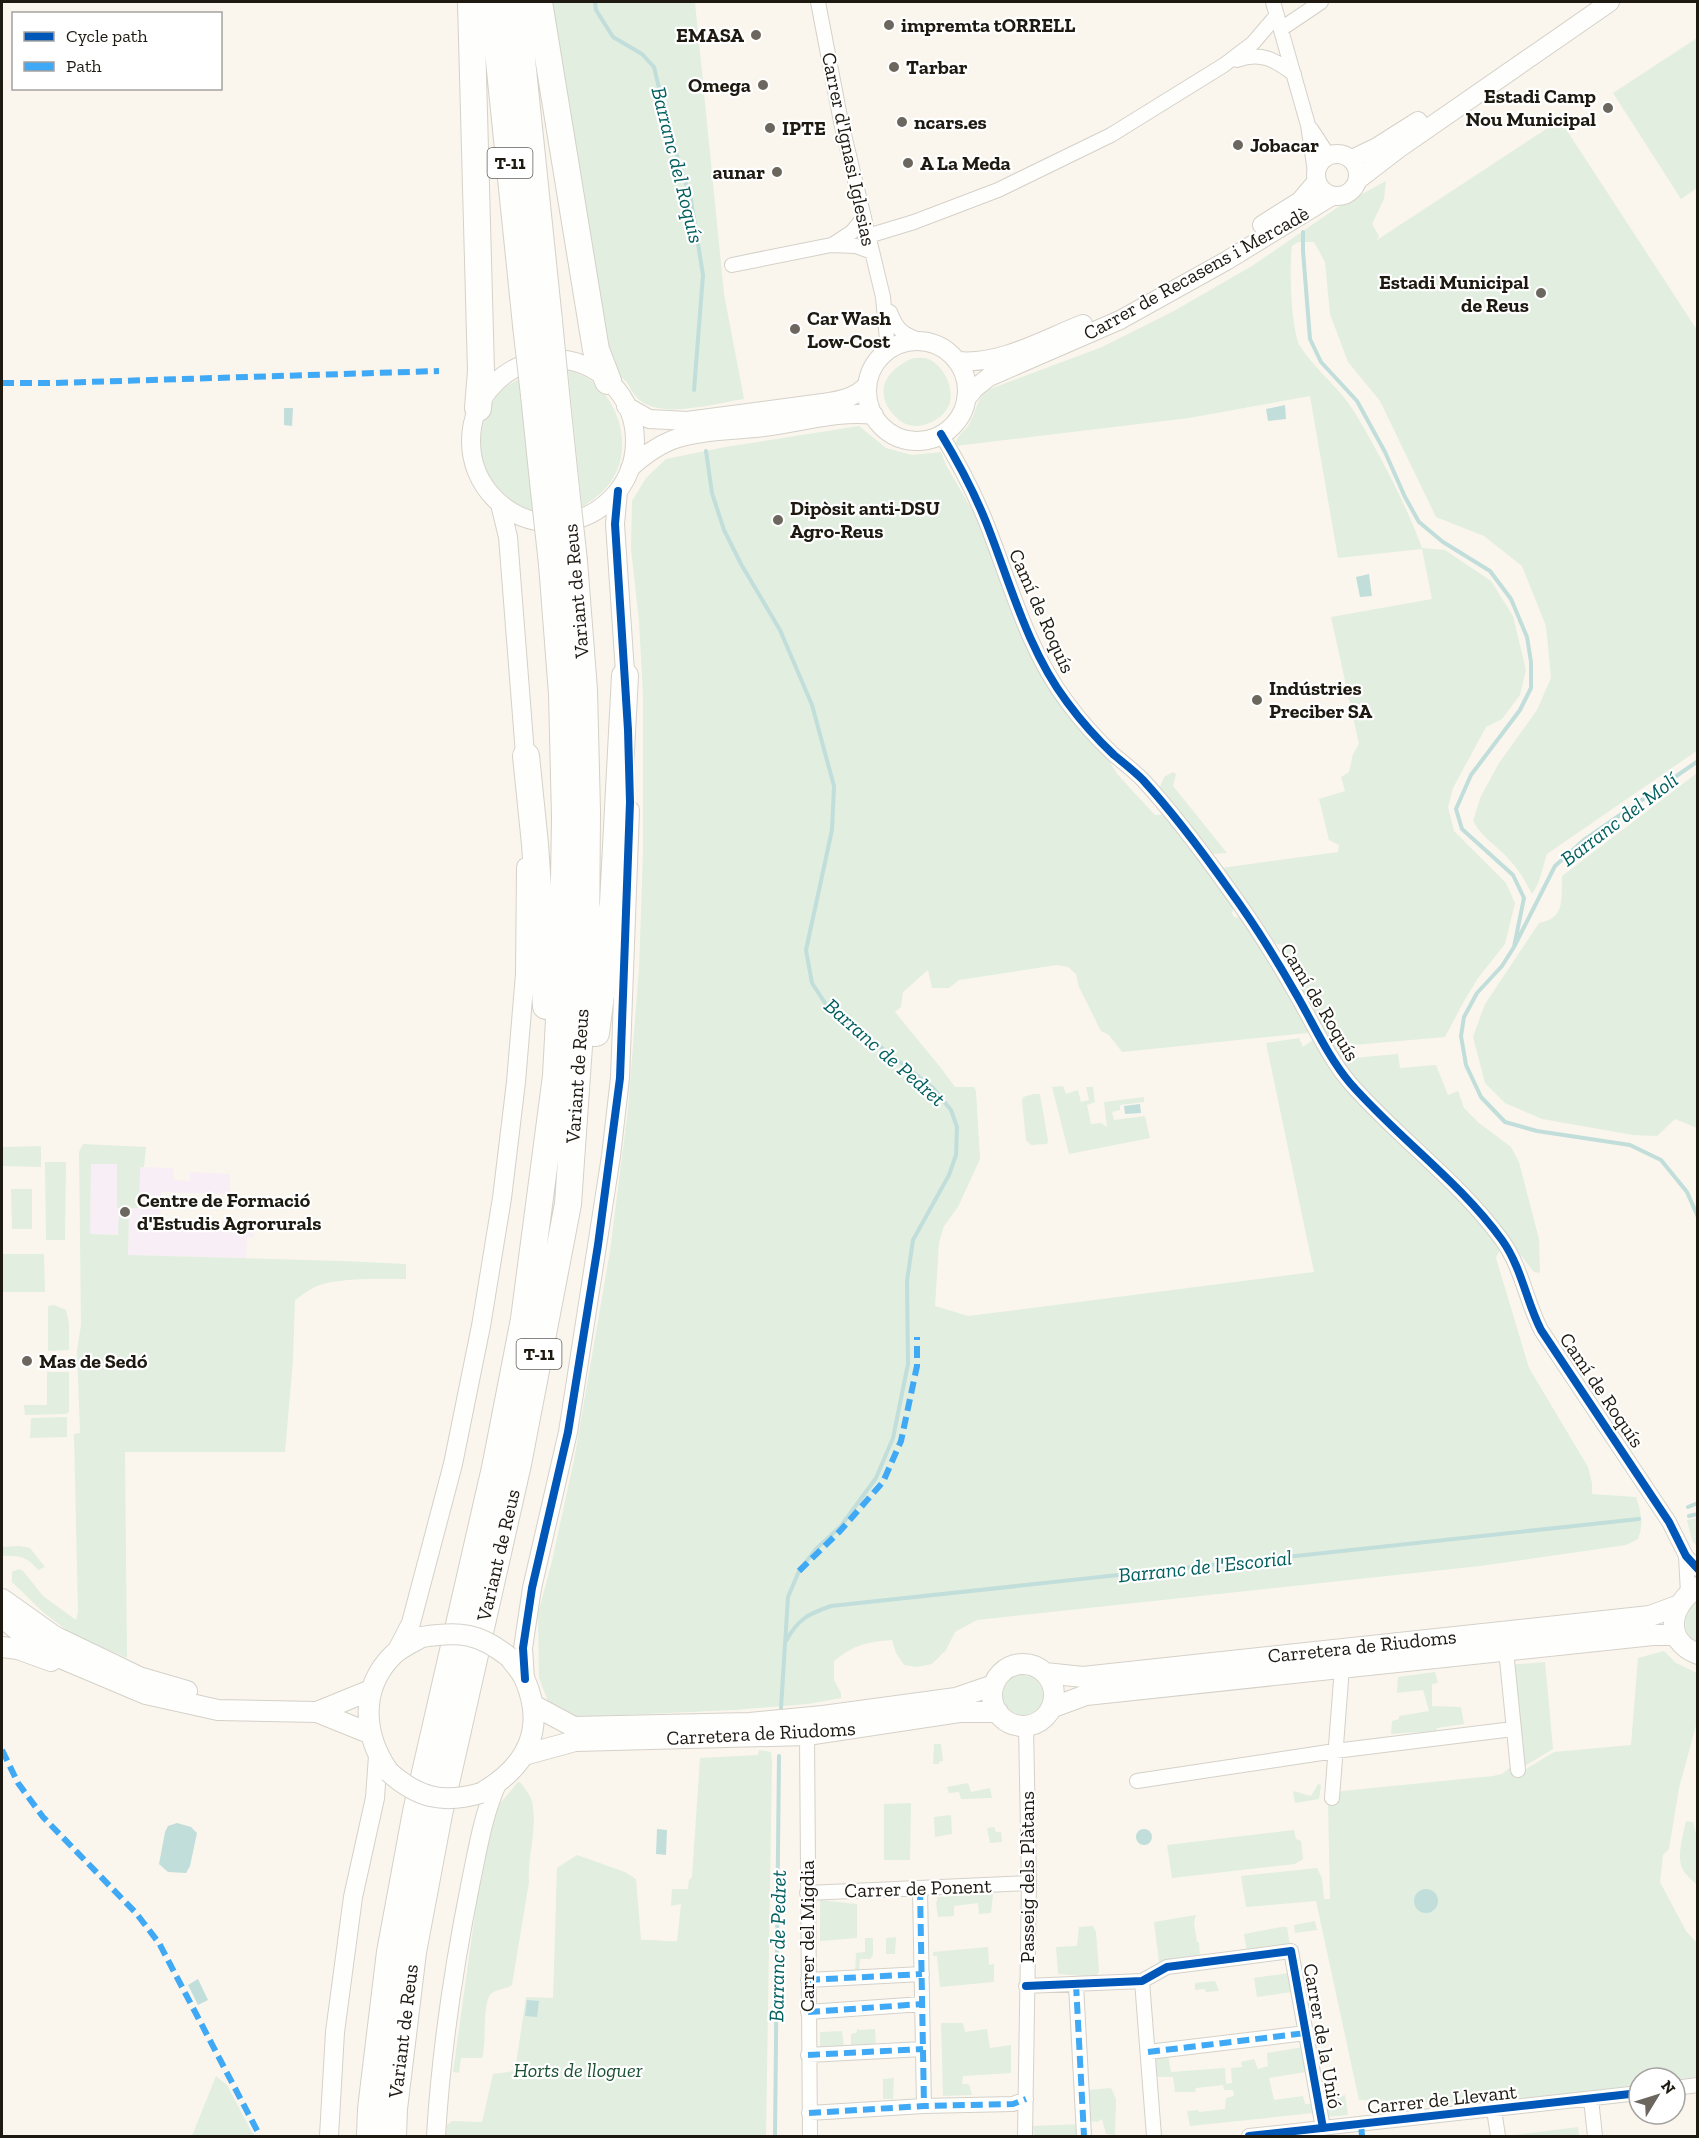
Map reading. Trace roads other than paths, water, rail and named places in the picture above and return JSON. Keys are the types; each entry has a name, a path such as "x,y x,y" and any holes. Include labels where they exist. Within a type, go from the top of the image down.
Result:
{"highway":[{"path":"471,2 481,371 478,408"},
{"name":"Variant de Reus","path":"393,2136 394,2109 413,1952 439,1814 518,1464 568,1204 586,946 587,812 584,690 563,563 537,323 493,2"},
{"name":"Variant de Reus","path":"516,2 537,323"},
{"path":"539,2 596,350 608,381"},
{"name":"Variant de Reus","path":"370,2136 371,2109 390,1952 416,1812 495,1468 525,1319 556,1076 563,943 565,817 562,694 563,563"},
{"path":"568,1204 583,1164 613,903 625,676"},
{"path":"526,756 536,844 546,1006 543,1119 536,1228"}],"main road":[{"path":"1688,1596 1674,1622 1675,1635 1687,1650 1698,1654"},
{"name":"Carretera de Riudoms","path":"1046,1673 1083,1677 1650,1616 1688,1596"},
{"path":"2,1599 54,1636 139,1677 182,1690 266,1709"},
{"path":"2,1607 26,1626 67,1651 135,1683 182,1690"},
{"path":"2,1617 21,1633 63,1659 125,1686 146,1694 218,1710"},
{"path":"460,1634 492,1643 509,1657 525,1678 533,1705 533,1729 530,1743 512,1771 489,1788 453,1799 433,1797 403,1785 378,1756 369,1733 368,1712 371,1690 380,1671 395,1654 422,1637 460,1634"},
{"name":"Carretera de Riudoms","path":"1052,1708 1086,1695 1653,1635 1675,1635"},
{"path":"2,1647 18,1649 61,1664 143,1700 218,1710 266,1709 317,1712 369,1733"},
{"path":"1018,1664 1029,1664 1046,1673 1053,1687 1054,1698 1052,1708 1045,1717 1036,1723 1012,1724 998,1712 993,1698 994,1685 1008,1668 1018,1664"},
{"name":"Carretera de Riudoms","path":"533,1705 574,1727 750,1723 823,1716 956,1698 994,1685"},
{"path":"317,1712 371,1690"},
{"name":"Carretera de Riudoms","path":"524,1755 575,1741 807,1735 959,1712 998,1712"}],"street":[{"name":"Carrer d'Ignasi Iglesias","path":"818,2 841,122 883,297 887,340 879,358"},
{"path":"1281,29 1321,2"},
{"path":"1352,159 1377,147 1426,116 1596,2"},
{"path":"1275,8 1308,125 1316,180 1323,191 1332,196 1347,194 1356,186 1359,179 1398,149 1610,2"},
{"path":"868,236 924,219 1008,185 1111,135 1224,65 1253,44 1275,8"},
{"path":"1224,65 1256,55 1266,57 1294,74"},
{"path":"1308,125 1328,155"},
{"path":"1316,180 1318,165 1328,155 1338,153 1352,159 1358,170 1359,179"},
{"name":"Carrer de Recasens i Mercadè","path":"958,362 982,361 1003,356 1098,318 1215,256 1300,201 1316,180"},
{"name":"Carrer de Recasens i Mercadè","path":"966,399 988,377 1120,320 1226,261 1332,196"},
{"path":"831,245 852,232 864,217"},
{"path":"732,265 831,245 856,246 872,252"},
{"name":"Carrer d'Ignasi Iglesias","path":"883,297 896,327 908,336 922,341"},
{"path":"922,341 949,352 958,362 967,382 966,399 957,420 941,434 920,441 898,437 883,428 868,405 865,387 871,367 879,358 895,346 906,342 922,341"},
{"path":"557,359 570,361 596,372 608,381 626,406 634,437 633,458 618,491 608,502 590,514 569,522 554,524 525,519 500,504 482,482 472,456 472,431 484,395 504,375 536,361 557,359"},
{"path":"626,406 650,419 687,421 830,402 849,398 865,387"},
{"path":"630,468 659,446 688,436 762,428 846,415 874,415"},
{"name":"Camí de Roquís","path":"941,434 986,521 1012,593 1042,663 1065,700 1089,729 1141,778 1176,817 1204,854 1280,964 1327,1049 1348,1081 1477,1210 1502,1240 1516,1262 1530,1308 1541,1330 1657,1503 1686,1556 1698,1569"},
{"path":"525,1678 523,1648 532,1588 572,1409 597,1256 620,1078 630,802 615,524 618,491"},
{"path":"395,1654 411,1623 453,1464 481,1326 502,1198 516,1082 525,974 526,756 508,537 500,504"},
{"name":"Camí de Roquís","path":"1686,1556 1688,1596"},
{"path":"1506,1650 1518,1770"},
{"path":"1332,1798 1342,1667"},
{"name":"Passeig dels Plàtans","path":"1025,2136 1029,1883 1026,1725"},
{"path":"1137,1782 1335,1751 1514,1729"},
{"name":"Carrer del Migdia","path":"807,1735 807,1980 810,2136"},
{"path":"329,2136 335,2032 353,1897 375,1798 378,1756"},
{"path":"436,2136 439,2094 458,1945 489,1788"},
{"name":"Carrer de Ponent","path":"807,1893 1029,1883"},
{"path":"920,1888 924,2106"},
{"name":"Carrer de la Unió","path":"1142,1981 1167,1967 1291,1951 1323,2128"},
{"path":"807,1980 922,1974"},
{"path":"1026,1986 1142,1981 1154,2136"},
{"path":"1076,1984 1084,2136"},
{"path":"808,2012 922,2004"},
{"path":"1148,2052 1306,2033"},
{"path":"808,2055 923,2049"},
{"name":"Carrer de Llevant","path":"1249,2136 1323,2128 1362,2130 1494,2110 1627,2094"},
{"path":"809,2113 924,2106 1013,2104 1026,2099"},
{"path":"1591,2099 1595,2136"},
{"path":"1494,2110 1498,2136"}],"water":[{"path":"1285,405 1286,419 1268,421 1266,409"},
{"path":"284,408 293,408 292,426 284,425"},
{"path":"1369,574 1372,596 1360,597 1356,577"},
{"path":"1140,1104 1141,1113 1125,1114 1124,1106"},
{"path":"177,1823 191,1827 197,1833 190,1866 186,1873 168,1872 159,1864 165,1832 168,1826"},
{"path":"657,1829 667,1830 666,1855 656,1854"},
{"path":"1144,1829 1152,1837 1144,1845 1136,1837"},
{"path":"1426,1889 1435,1892 1438,1901 1435,1910 1426,1913 1417,1910 1414,1901 1417,1892"},
{"path":"198,1979 208,2000 198,2005 188,1985"},
{"path":"527,2000 539,2001 537,2017 525,2016"}],"waterway":[{"name":"Barranc del Roquís","path":"595,2 596,10 613,37 642,54 654,67 669,130 691,200 703,275 694,390"},
{"path":"1303,232 1310,339 1321,362 1357,401 1419,522 1443,542 1490,571 1511,599 1527,637 1531,662 1531,688 1520,710 1471,775 1456,809 1462,829 1513,875 1524,898 1514,947"},
{"name":"Barranc de Pedret","path":"706,451 712,493 724,530 780,630 812,705 834,786 832,830 806,950 812,983 827,1006 853,1029 882,1048 933,1088 951,1110 957,1127 956,1155 949,1175 913,1240 907,1281 908,1364 893,1438 876,1478 841,1526 816,1549 799,1571 788,1597 781,1708"},
{"name":"Barranc de l'Escorial","path":"1698,761 1584,840 1555,866 1514,947 1502,966 1477,993 1464,1017 1461,1036 1466,1065 1481,1097 1505,1122 1537,1131 1630,1145 1661,1160 1687,1192 1698,1217"},
{"name":"Barranc de l'Escorial","path":"1688,1507 1698,1503"},
{"path":"1689,1516 1698,1514"},
{"name":"Barranc de l'Escorial","path":"786,1641 804,1618 831,1606 1639,1519"},
{"name":"Barranc de Pedret","path":"775,2136 779,1756"}],"place":[{"name":"impremta tORRELL","path":"889,25"},
{"name":"EMASA","path":"756,35"},
{"name":"Tarbar","path":"894,67"},
{"name":"Omega","path":"763,85"},
{"name":"Estadi Camp Nou Municipal","path":"1608,108"},
{"name":"ncars.es","path":"902,122"},
{"name":"IPTE","path":"770,128"},
{"name":"Jobacar","path":"1238,145"},
{"name":"A La Meda","path":"908,163"},
{"name":"aunar","path":"777,172"},
{"name":"Estadi Municipal de Reus","path":"1541,293"},
{"name":"Car Wash Low-Cost","path":"795,329"},
{"name":"Dipòsit anti-DSU Agro-Reus","path":"778,520"},
{"name":"Indústries Preciber SA","path":"1257,700"},
{"name":"Centre de Formació d'Estudis Agrorurals","path":"125,1212"},
{"name":"Mas de Sedó","path":"27,1361"}],"water label":[{"name":"Barranc del Molí","path":"1619,819"}],"park label":[{"name":"Horts de lloguer","path":"578,2070"}]}
